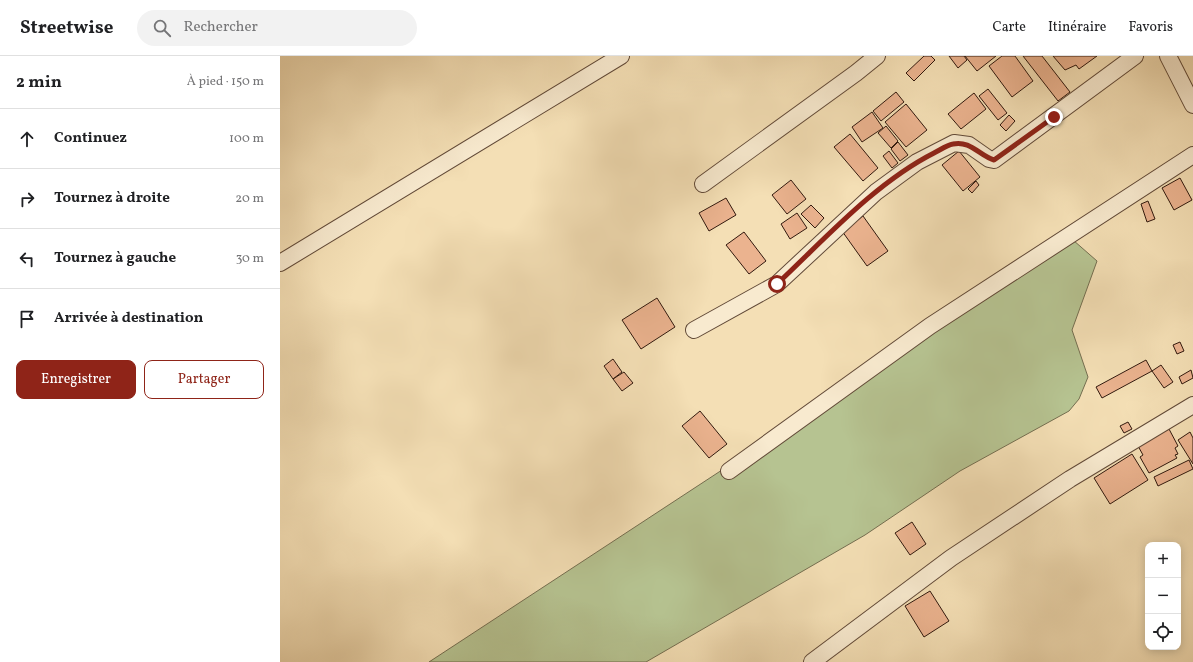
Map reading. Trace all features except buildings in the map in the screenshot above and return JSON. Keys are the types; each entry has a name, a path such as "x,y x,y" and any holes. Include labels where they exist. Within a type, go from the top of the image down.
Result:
{"street":[{"path":"280,263 621,56"},
{"path":"703,184 856,73 876,56"},
{"path":"694,330 777,284 876,192 917,162 954,143 969,145 989,159 994,160 1135,56"},
{"path":"1168,56 1193,105"},
{"path":"729,471 930,326 1193,155"},
{"path":"812,662 951,558 1070,479 1193,405"}],"green space":[{"path":"1073,240 1097,261 1072,330 1088,377 1079,399 1069,411 960,471 865,535 646,662 429,662"}],"route":[{"path":"777,284 876,192 917,162 954,143 969,145 989,159 994,160 999,158 1054,117"}]}
